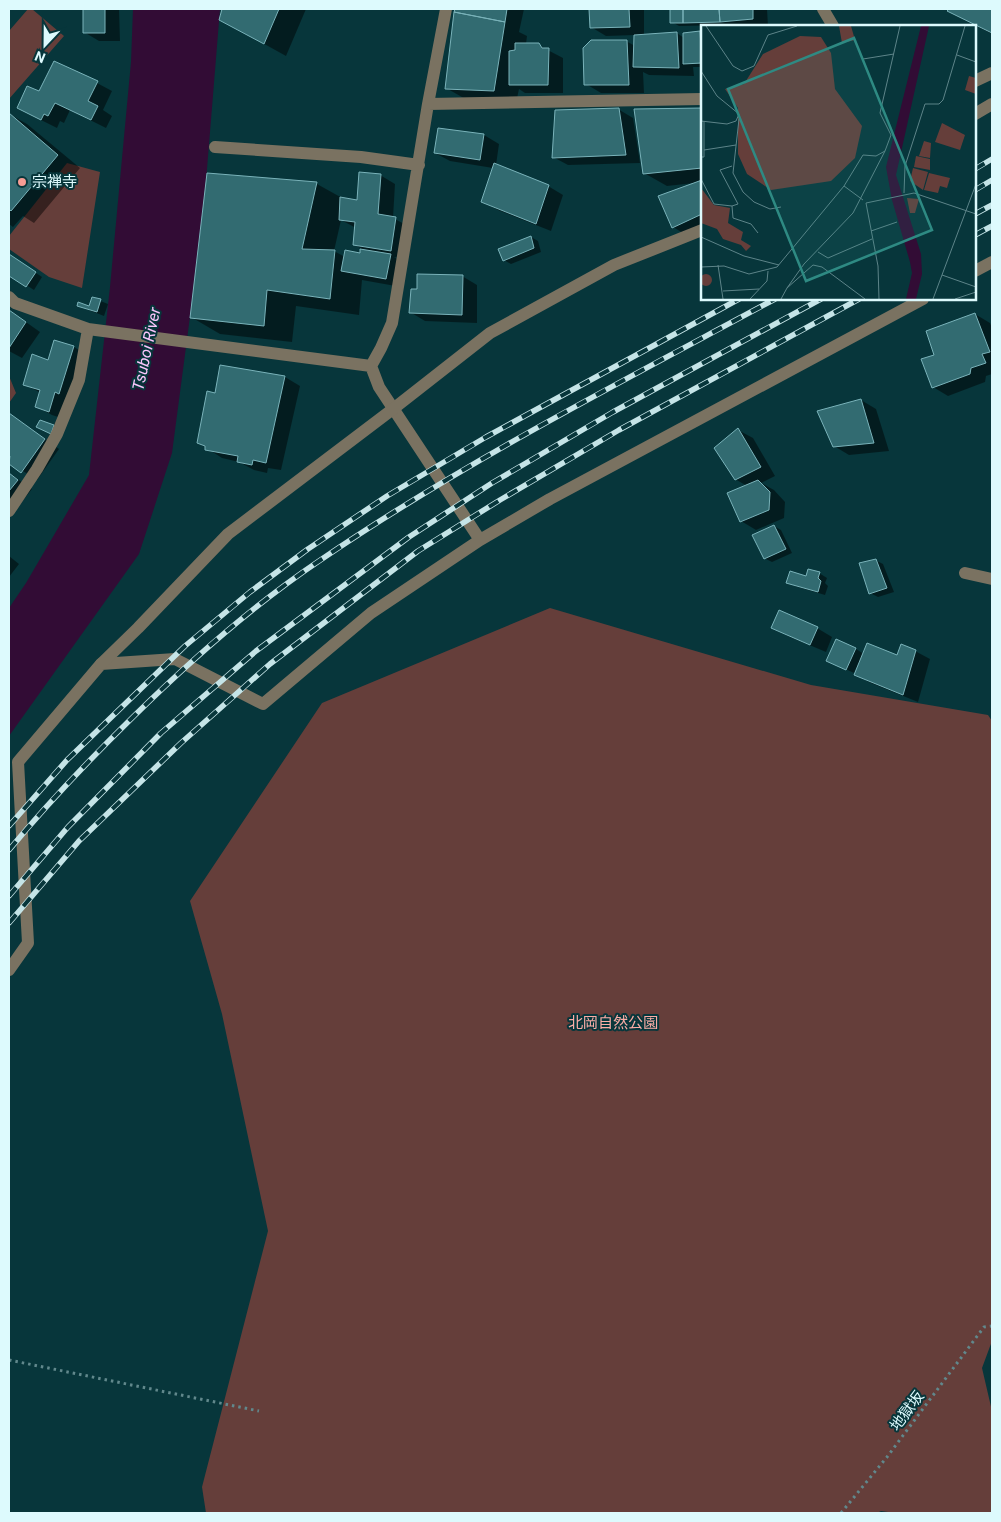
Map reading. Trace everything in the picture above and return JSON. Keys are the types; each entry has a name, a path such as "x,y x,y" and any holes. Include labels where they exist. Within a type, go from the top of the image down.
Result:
{"street":[{"path":"446,9 428,104 392,323 371,366 379,387 480,540"},
{"path":"823,9 832,25"},
{"path":"976,81 992,73"},
{"path":"428,104 701,99"},
{"path":"976,113 992,104"},
{"path":"215,147 361,156 419,165"},
{"path":"9,970 28,943 18,762 101,664 228,534 490,333 614,265 701,230"},
{"path":"976,270 992,262"},
{"path":"9,298 16,303 88,329 371,366"},
{"path":"101,664 175,659 263,704 371,613 480,540 550,500 922,300"},
{"path":"9,511 38,470 57,434 79,380 88,329"},
{"path":"964,574 992,579"}],"path":[{"name":"地獄坂","path":"841,1513 887,1457 984,1327 992,1326"},
{"path":"9,1360 259,1411"}],"green space":[{"path":"28,9 32,9 64,36 9,99 9,31"},
{"path":"67,163 100,172 82,288 49,277 9,249 9,236"},
{"path":"9,376 16,393 9,403"},
{"name":"北岡自然公園","path":"550,608 811,685 988,715 992,721 992,1341 982,1368 992,1411 992,1513 895,1513 881,1511 877,1513 206,1513 202,1487 268,1231 222,1014 190,901 322,703"}],"water":[{"name":"Tsuboi River","path":"133,9 220,9 203,218 172,453 139,554 9,736 9,608 26,583 89,475 110,287 131,62"}],"building":[{"path":"83,9 105,9 105,33 83,33"},
{"path":"222,9 279,9 264,44 219,20"},
{"path":"455,9 507,9 505,22 454,12"},
{"path":"589,9 629,9 630,27 590,28"},
{"path":"670,9 683,9 683,23 670,23"},
{"path":"683,9 719,9 720,22 683,23"},
{"path":"719,9 753,9 753,19 720,22"},
{"path":"949,9 992,9 992,33 976,25 947,11"},
{"path":"454,12 505,22 494,91 445,89"},
{"path":"700,31 701,63 683,64 683,33"},
{"path":"677,32 679,68 633,67 634,35"},
{"path":"591,40 627,40 629,85 584,85 583,48"},
{"path":"515,43 539,43 542,48 549,48 548,85 509,85 509,51 515,50"},
{"path":"54,61 98,81 88,101 98,106 91,120 55,103 48,116 44,114 41,120 17,108 27,86 39,91"},
{"path":"619,108 626,155 552,158 555,110"},
{"path":"701,108 701,168 643,174 634,109"},
{"name":"宗禅寺","path":"9,113 58,155 11,211 9,209"},
{"path":"438,128 484,134 480,160 434,153"},
{"path":"494,163 549,185 536,224 481,202"},
{"path":"359,172 381,174 378,214 396,217 391,251 353,245 355,222 339,220 340,197 357,200"},
{"path":"207,173 317,182 302,249 335,250 330,299 267,290 264,326 190,318"},
{"path":"701,180 701,214 672,228 658,196"},
{"path":"531,236 534,248 503,261 498,249"},
{"path":"360,249 391,254 386,279 341,271 345,250 360,253"},
{"path":"9,254 36,272 26,287 9,276"},
{"path":"417,274 463,275 462,315 409,313 411,289 417,289"},
{"path":"92,297 101,299 97,312 77,306 78,302 89,306"},
{"path":"9,310 26,322 9,348"},
{"path":"975,313 990,352 982,354 986,363 971,368 970,374 932,388 921,359 934,355 926,331"},
{"path":"54,340 74,346 59,394 55,392 49,412 35,407 40,390 23,385 32,354 48,360"},
{"path":"220,365 285,376 266,463 253,460 252,465 237,462 238,456 205,450 205,446 197,443 207,391 215,393"},
{"path":"861,399 874,443 833,447 817,411"},
{"path":"9,413 45,439 21,473 9,464"},
{"path":"40,420 54,425 51,434 36,427"},
{"path":"738,428 761,467 735,480 714,448"},
{"path":"9,473 18,480 9,491"},
{"path":"758,480 770,492 769,510 740,522 727,493"},
{"path":"774,525 786,549 764,559 752,535"},
{"path":"876,559 887,588 869,594 859,563"},
{"path":"808,569 820,572 818,578 821,581 818,592 786,583 790,571 806,576"},
{"path":"779,610 818,627 810,645 771,628"},
{"path":"836,639 856,648 846,670 826,661"},
{"path":"867,643 897,655 901,644 916,650 903,695 854,675"}],"railway":[{"path":"976,168 992,159"},
{"path":"976,189 992,180"},
{"path":"976,213 992,205"},
{"path":"976,234 992,226"},
{"path":"9,826 67,760 185,646 250,592 308,549 387,496 486,437 737,300"},
{"path":"9,850 69,782 155,696 223,634 294,578 374,525 486,456 773,300"},
{"path":"9,896 68,827 161,733 256,651 409,537 492,483 613,412 819,300"},
{"path":"9,923 79,841 181,743 270,664 418,551 619,430 857,300"}],"place":[{"name":"宗禅寺","path":"22,182"}]}
